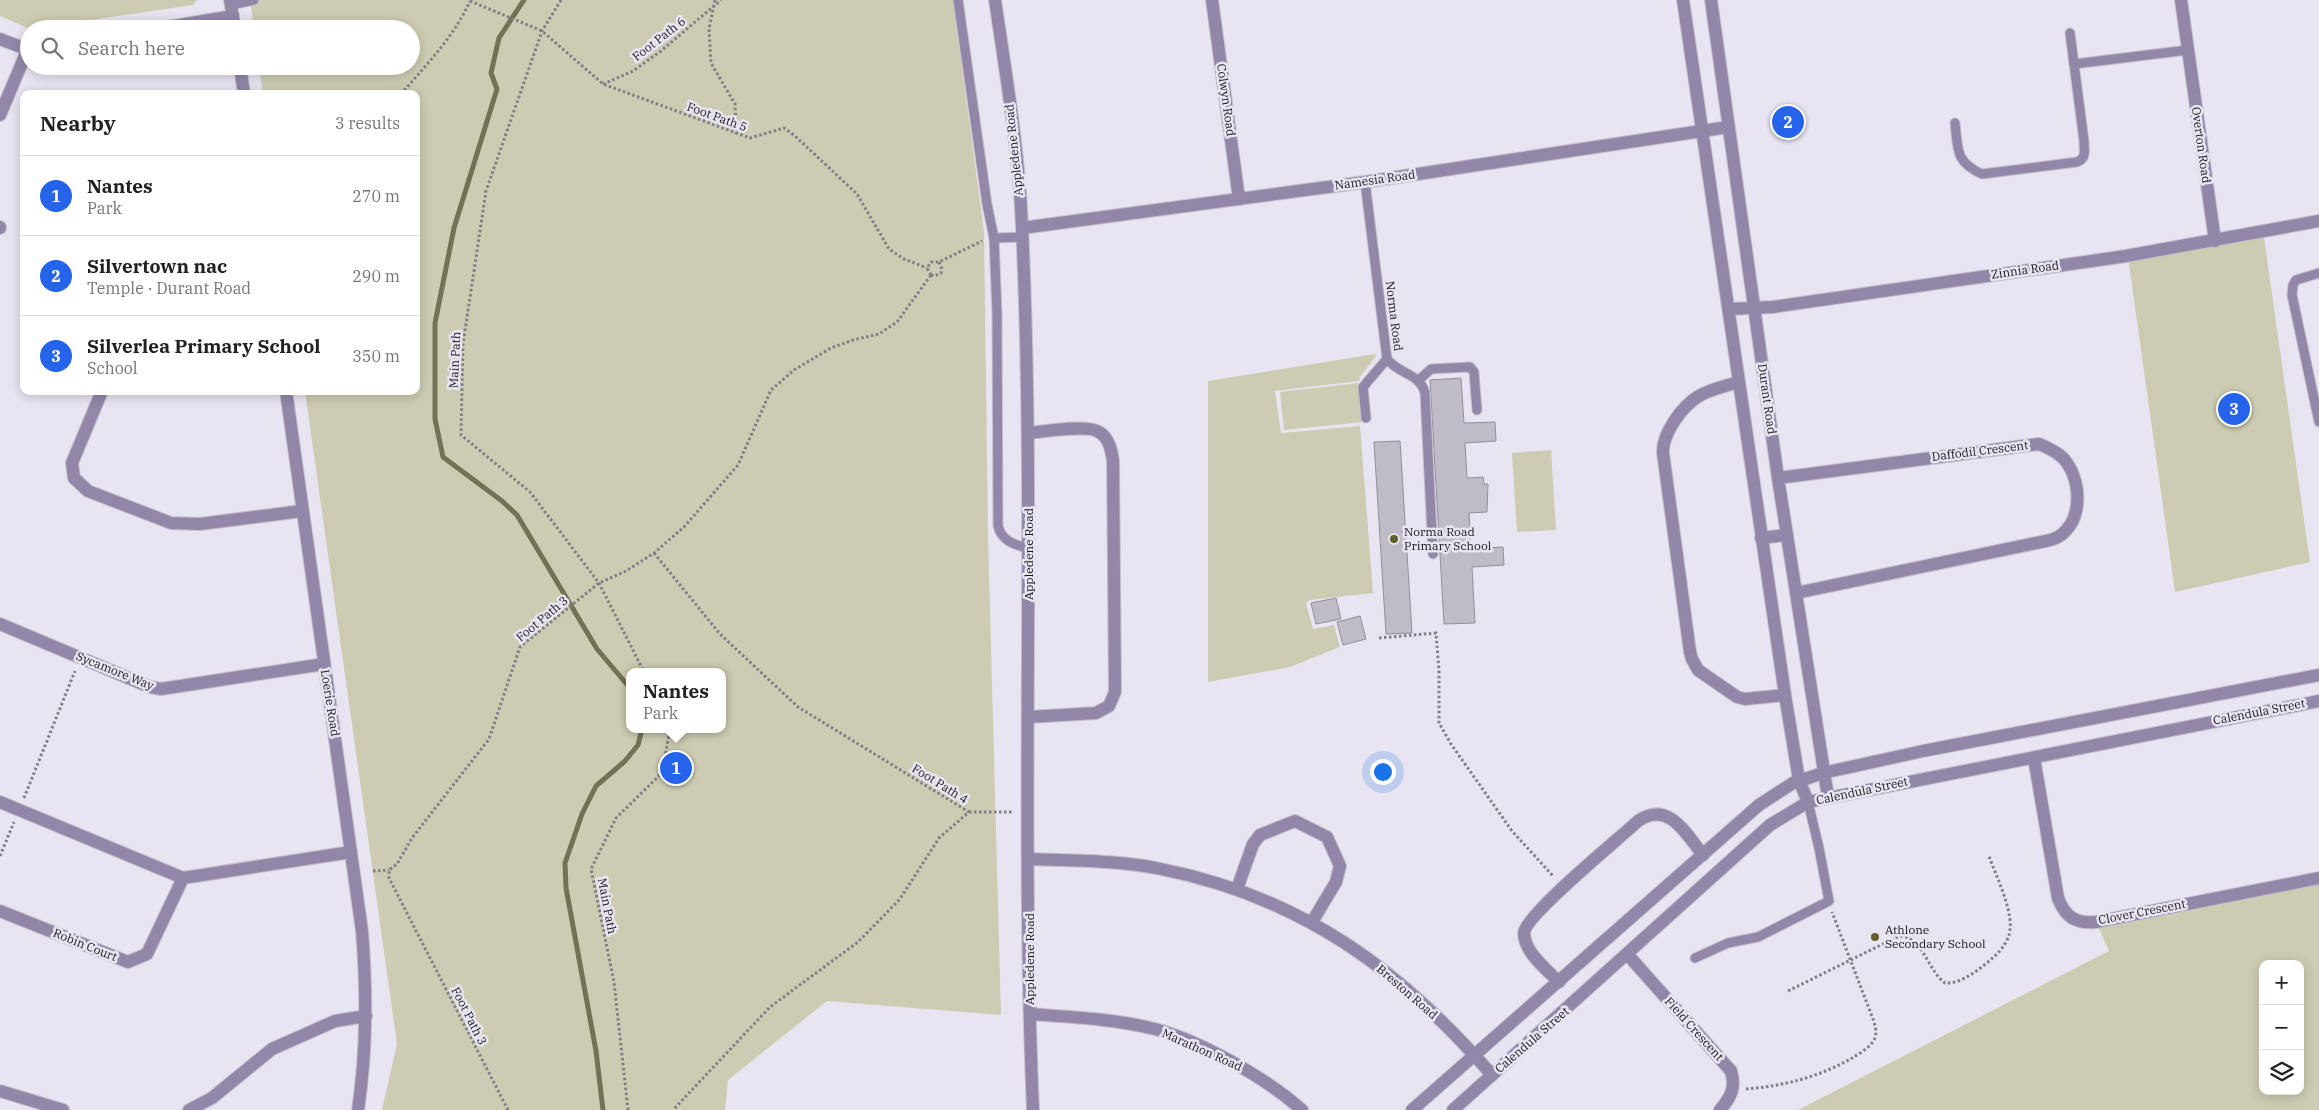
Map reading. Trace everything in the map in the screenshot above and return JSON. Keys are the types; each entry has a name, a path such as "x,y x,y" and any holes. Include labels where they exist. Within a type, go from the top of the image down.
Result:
{"street":[{"name":"Appledene Road","path":"995,0 1015,142 1022,232 1030,549 1030,1014 1034,1110"},
{"name":"Colwyn Road","path":"1212,0 1240,199"},
{"name":"Durant Road","path":"1683,0 1785,695 1799,780 1808,802"},
{"name":"Durant Road","path":"1711,0 1778,478 1828,797"},
{"name":"Overton Road","path":"2181,0 2215,241"},
{"path":"196,20 232,12"},
{"path":"0,39 20,47"},
{"path":"0,114 20,68"},
{"path":"241,75 243,90"},
{"name":"Namesia Road","path":"1022,232 1728,126"},
{"name":"Zinnia Road","path":"1729,309 1772,307 2117,257 2319,221"},
{"name":"Durant Road","path":"1739,382 1704,393 1693,400 1669,429 1663,440 1663,453 1690,652 1692,659 1703,674 1737,697 1745,699 1785,695"},
{"path":"100,395 72,463 74,478 88,490 171,523 200,524 302,511"},
{"name":"Loerie Road","path":"287,395 362,931 366,1016 365,1062 358,1110"},
{"path":"1028,433 1085,429 1099,432 1110,444 1113,460 1115,692 1109,706 1096,713 1029,717"},
{"name":"Daffodil Crescent","path":"1778,478 2040,444 2052,449 2063,458 2071,469 2076,484 2077,508 2070,524 2060,536 2046,541 1796,593"},
{"path":"1761,538 1787,535"},
{"name":"Sycamore Way","path":"0,624 161,689 324,664"},
{"name":"Calendula Street","path":"1453,1110 1770,825 1808,802 2034,758 2217,708 2319,675"},
{"name":"Calendula Street","path":"1412,1110 1476,1056 1759,805 1799,780 1923,751 2217,708 2319,701"},
{"name":"Clover Crescent","path":"2034,758 2058,898 2062,908 2072,919 2096,922 2319,878"},
{"path":"0,802 183,878 351,852"},
{"path":"1559,982 1528,948 1524,932 1529,921 1638,821 1660,814 1674,820 1703,855"},
{"path":"1237,890 1253,844 1260,836 1295,821 1328,837 1340,866 1336,882 1312,922"},
{"name":"Breston Road","path":"1029,859 1112,862 1160,869 1202,878 1265,899 1312,922 1365,956 1401,983 1476,1056 1492,1075"},
{"name":"Robin Court","path":"0,911 128,962 147,954 183,878"},
{"name":"Field Crescent","path":"1628,954 1726,1065 1734,1081 1733,1091"},
{"name":"Marathon Road","path":"1030,1014 1116,1022 1156,1029 1238,1065 1282,1094 1302,1110"},
{"path":"189,1110 212,1098 272,1049 336,1021 366,1016"},
{"path":"0,1091 63,1110"},
{"path":"1720,1110 1733,1091"}],"lane":[{"path":"232,12 254,0"},
{"path":"958,0 987,204 994,238 997,313 998,526 1002,537 1007,541 1030,549"},
{"path":"1955,123 1960,157 1970,168 1982,174 2082,160 2085,155 2070,33"},
{"path":"2074,64 2188,50"},
{"name":"Norma Road","path":"1365,182 1387,360 1395,368 1419,380"},
{"path":"994,238 1022,232"},
{"path":"2319,273 2296,280 2292,295 2319,422"},
{"path":"1366,418 1363,386 1387,360"},
{"path":"1434,554 1425,393 1419,380 1432,369 1470,367 1474,372 1477,410"},
{"path":"1695,958 1728,943 1758,937 1829,901 1820,848 1808,802"}],"path":[{"name":"Main Path","path":"561,0 542,31 486,191 463,344 461,435 530,492 599,583 642,668"},
{"path":"715,0 709,29 711,64 735,104 736,134"},
{"name":"Foot Path 6","path":"603,84 633,71 661,51 721,0"},
{"name":"Foot Path 5","path":"470,1 542,31 568,56 603,84 750,138 784,128 794,135 857,194 889,249 927,268"},
{"path":"420,73 461,20 470,1"},
{"path":"405,90 418,75"},
{"path":"939,262 942,269 941,273 934,276 930,275 927,268 931,262 939,262 982,241"},
{"name":"Foot Path 3","path":"508,1110 389,878 388,870 397,864 412,838 489,739 520,647 599,583 626,571 654,554 684,527 738,465 771,390 794,370 831,348 878,334 897,322 930,275"},
{"name":"Foot Path 4","path":"654,554 720,634 798,707 969,812 938,838 900,899 858,942 770,1007 673,1110"},
{"path":"1379,638 1436,633 1439,672 1439,723 1451,744 1512,831 1563,888"},
{"path":"0,856 81,658"},
{"name":"Main Path","path":"628,1110 614,982 591,869 616,818 662,773 669,733"},
{"path":"969,812 1029,812"},
{"path":"1788,991 1894,938 1906,936 1917,943 1930,967 1938,978 1945,983 1958,981 1976,971 1996,955 2009,936 2008,908 1988,856"},
{"path":"373,871 388,870"},
{"path":"1733,1091 1799,1081 1828,1071 1870,1045 1875,1038 1876,1030 1852,960 1840,936 1829,901"}],"green space":[{"path":"0,0 197,0 193,5 91,20 20,20 20,25 0,16"},
{"path":"250,0 953,0 984,232 988,536 1001,1015 827,1001 728,1080 725,1110 382,1110 397,1044 306,395 420,395 420,90 262,90 260,75 420,75 420,20 253,20"},
{"path":"2263,231 2310,562 2175,592 2128,257"},
{"path":"1375,354 1376,356 1359,381 1275,391 1281,433 1360,426 1373,593 1310,600 1306,603 1313,629 1334,625 1340,647 1290,667 1208,682 1208,381"},
{"path":"1358,383 1363,422 1284,430 1280,392"},
{"path":"1551,450 1556,530 1517,532 1512,453"},
{"path":"2319,878 2319,1110 1798,1110 2109,951 2096,922"}],"building":[{"path":"1461,378 1464,423 1495,422 1496,441 1465,443 1467,478 1483,477 1484,484 1488,484 1487,512 1469,513 1471,549 1503,547 1504,565 1472,567 1475,623 1444,624 1430,380"},
{"path":"1400,441 1412,633 1386,634 1374,442"},
{"path":"1336,598 1341,619 1316,624 1311,603"},
{"path":"1360,616 1366,639 1343,645 1337,622"}],"waterway":[{"path":"524,0 499,38 491,73 497,89 454,228 435,323 435,419 443,457 502,501 517,515 597,649 626,683"},
{"path":"603,1110 596,1051 566,888 565,863 582,814 596,786 625,761 638,745 641,733"}],"place":[{"name":"Silvertown nac","path":"1788,122"},
{"name":"Silverlea Primary School","path":"2234,409"},
{"name":"Norma Road Primary School","path":"1394,539"},
{"name":"Nantes","path":"676,768"},
{"name":"Athlone Secondary School","path":"1875,937"}]}
